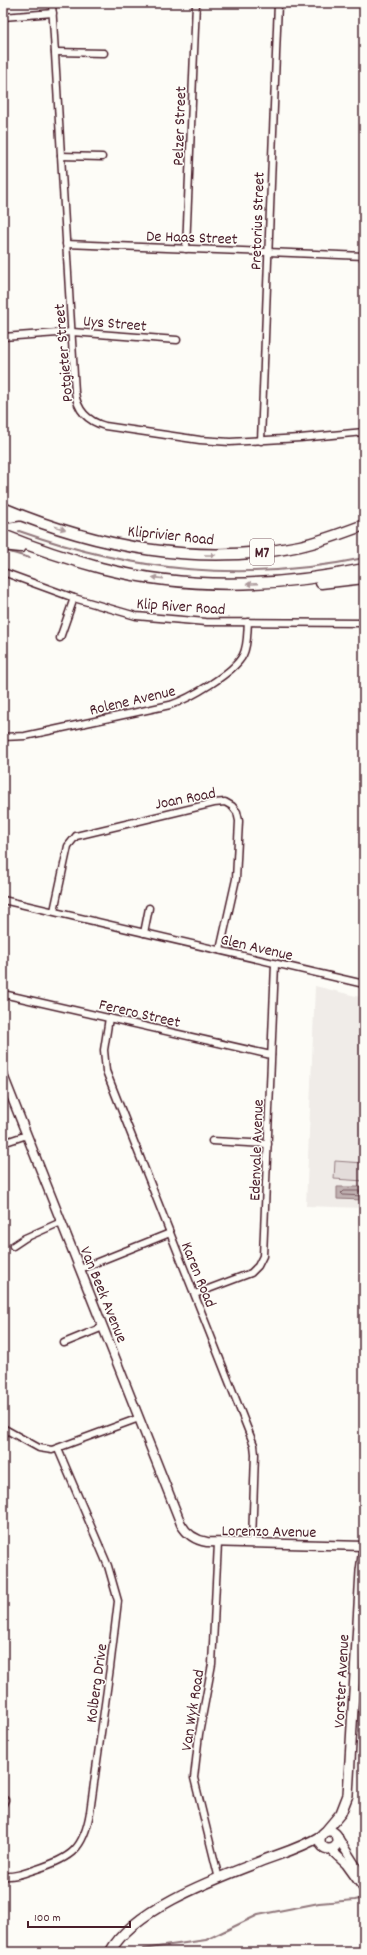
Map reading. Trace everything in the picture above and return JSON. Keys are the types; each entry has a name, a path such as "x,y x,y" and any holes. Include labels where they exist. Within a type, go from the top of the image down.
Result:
{"main road":[{"name":"M7","path":"3,508 23,516"},
{"name":"Kliprivier Road","path":"23,516 70,532 123,545 171,553 208,556 279,550 328,539 364,524"},
{"name":"M7","path":"3,535 44,551 102,568 130,574 175,580 246,584 291,581 364,569"},
{"path":"3,545 44,551"},
{"path":"291,581 324,583 364,578"},
{"name":"Vorster Avenue","path":"302,1847 327,1849 336,1845 341,1813 349,1791 361,1571 364,1547"},
{"name":"Vorster Avenue","path":"110,1952 118,1940 140,1920 170,1901 260,1862 302,1847 323,1834 341,1813"},
{"path":"327,1849 320,1842 323,1834 332,1832 337,1836"}],"street":[{"name":"Potgieter Street","path":"52,3 76,401 83,413 92,421 113,427 200,440 230,442 261,441 364,432"},
{"name":"Pelzer Street","path":"186,249 196,3"},
{"name":"Pretorius Street","path":"261,441 278,3"},
{"path":"3,16 53,13"},
{"path":"55,52 104,53"},
{"path":"61,156 102,157"},
{"name":"De Haas Street","path":"66,244 364,256"},
{"name":"Uys Street","path":"3,337 72,332 177,340"},
{"path":"3,519 23,516"},
{"name":"Klip River Road","path":"3,572 74,598 123,613 142,617 182,621 364,623"},
{"path":"60,638 74,598"},
{"name":"Rolene Avenue","path":"3,737 32,734 170,705 185,700 237,663 245,648 248,622"},
{"name":"Joan Road","path":"54,911 68,846 76,836 168,813 225,802 232,806 237,812 238,829 235,886 220,950"},
{"name":"Glen Avenue","path":"3,900 364,984"},
{"path":"144,933 149,908"},
{"name":"Edenvale Avenue","path":"195,1294 251,1272 261,1261 264,1249 275,964"},
{"name":"Ferero Street","path":"3,994 271,1055"},
{"name":"Karen Road","path":"109,1018 104,1050 104,1064 254,1445 252,1542"},
{"name":"Van Beek Avenue","path":"3,1075 181,1524"},
{"path":"3,1143 26,1134"},
{"path":"212,1141 268,1144"},
{"path":"13,1246 25,1238 62,1222"},
{"path":"80,1269 170,1233"},
{"path":"64,1343 103,1327"},
{"path":"3,1428 39,1448 48,1450 58,1449 139,1418"},
{"name":"Kolberg Drive","path":"3,1876 19,1875 60,1861 72,1852 85,1836 90,1812 110,1668 117,1613 116,1592 106,1560 58,1449"},
{"name":"Lorenzo Avenue","path":"181,1524 189,1535 196,1540 218,1543 252,1542 364,1547"},
{"name":"Van Wyk Road","path":"218,1543 212,1664 199,1734 194,1778 219,1879"},
{"path":"337,1836 364,1879"},
{"path":"327,1849 346,1864 364,1890"}],"shaded area":[{"path":"315,986 364,998 364,1208 306,1206"},
{"path":"335,1161 364,1163 364,1181 334,1179"}],"water":[{"path":"337,1187 363,1187 362,1200 337,1199"}],"waterway":[{"path":"19,531 62,545 105,556 147,564 190,569 233,571 276,570 319,566 364,558"},
{"path":"3,550 30,558"},
{"path":"142,1952 143,1949 206,1940 258,1915 319,1903 364,1898"}]}
